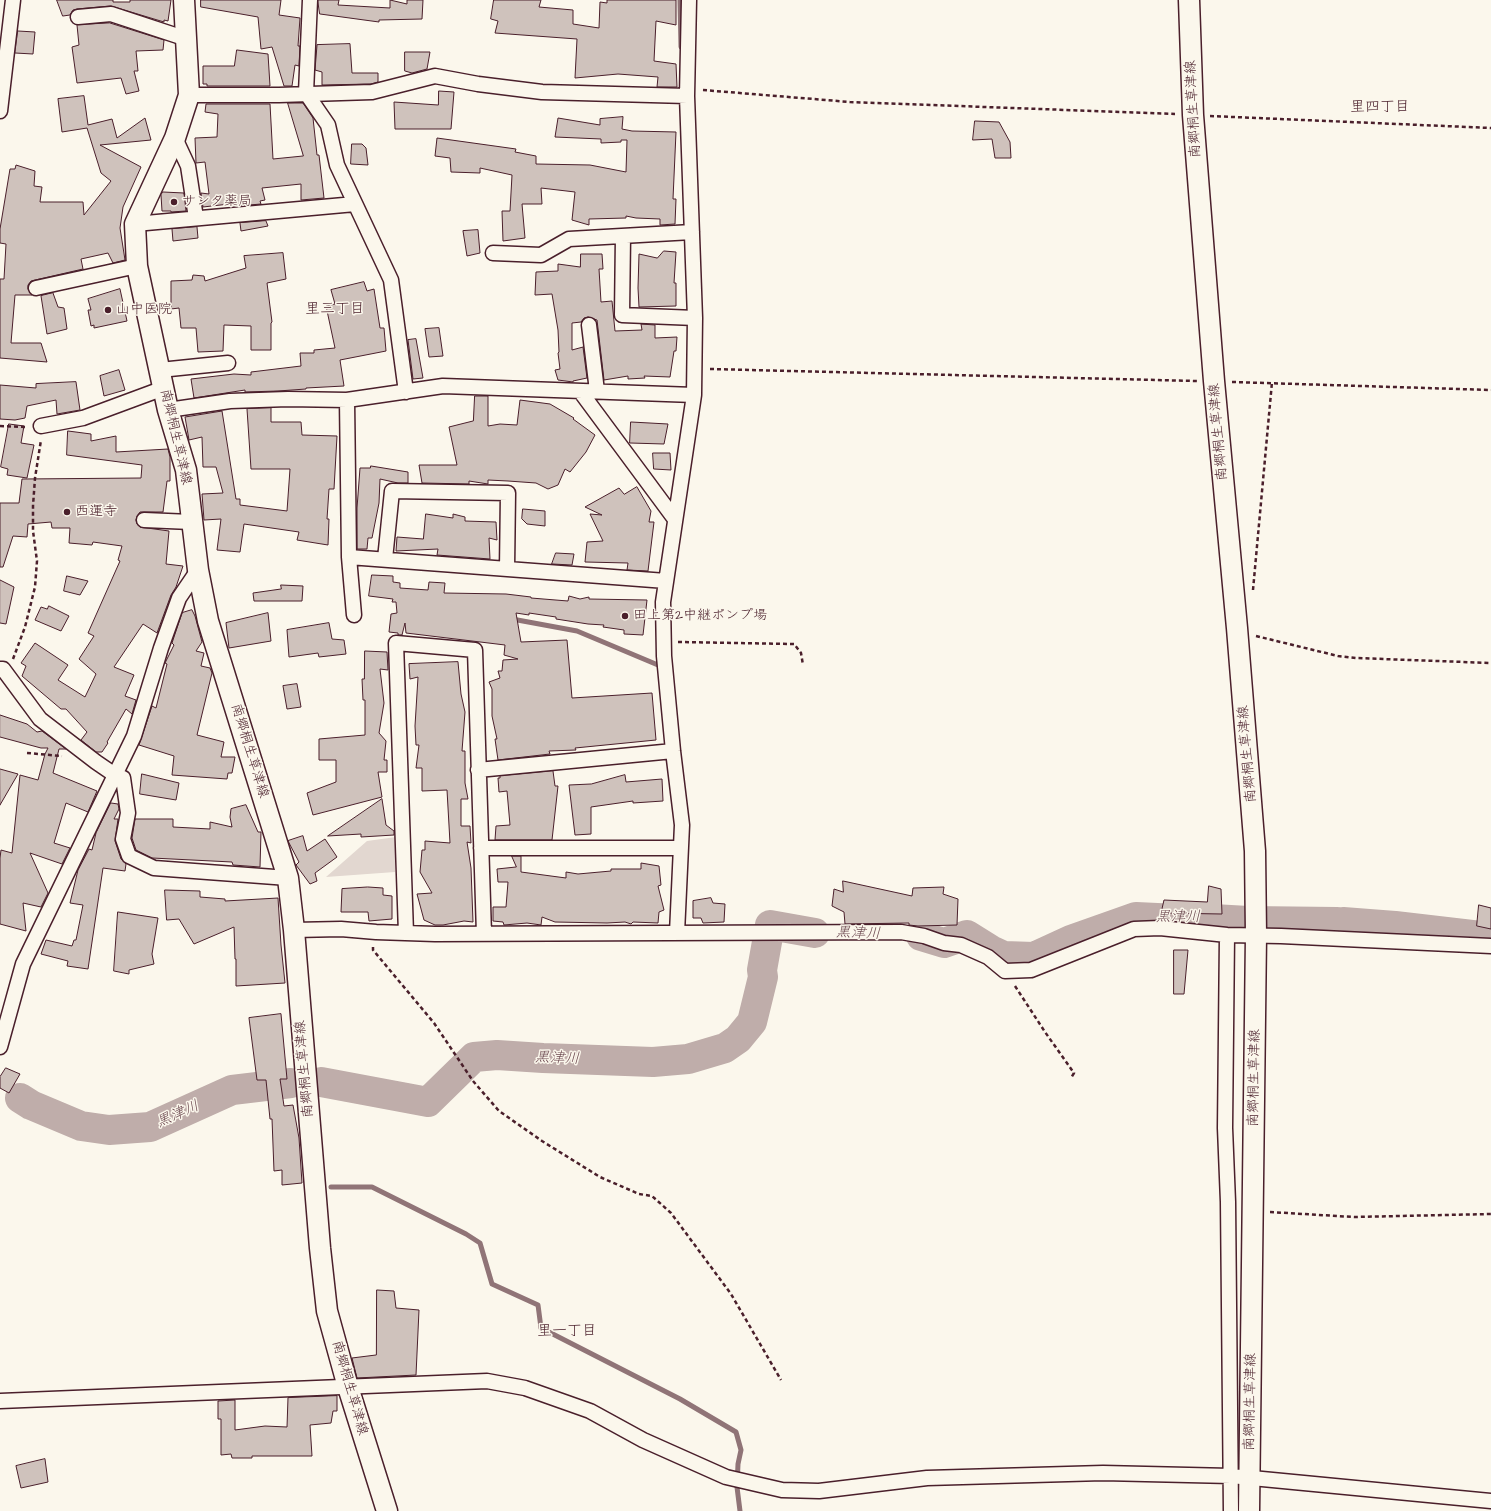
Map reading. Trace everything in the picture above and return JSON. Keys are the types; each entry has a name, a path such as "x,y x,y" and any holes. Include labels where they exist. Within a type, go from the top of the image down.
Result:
{"main road":[{"name":"南郷桐生草津線","path":"184,0 189,95 175,138 135,224 137,266 168,410 186,470 191,522 198,570 208,620 288,878 294,930 320,1248 327,1311 348,1387 387,1511"},
{"name":"南郷桐生草津線","path":"1189,0 1193,115 1214,381 1238,637 1255,851 1256,935 1254,1211 1241,1477 1249,1511"}],"street":[{"path":"0,111 13,0"},
{"path":"310,0 306,93 328,124 337,165 391,280 406,392"},
{"path":"677,933 682,825 672,751 664,642 663,602 674,518 694,395 693,369 695,318 687,93 689,0"},
{"path":"78,17 111,14 186,39"},
{"path":"189,95 372,92 435,76 478,84 542,92 687,93"},
{"path":"175,138 188,166 196,218"},
{"path":"135,224 355,204"},
{"path":"493,253 541,255 569,239 692,232"},
{"path":"623,236 622,315 695,318"},
{"path":"36,288 137,266"},
{"path":"589,325 597,391"},
{"path":"41,426 83,418 162,379 228,363"},
{"path":"168,410 230,401 288,399 347,400 443,386 694,395"},
{"path":"580,391 674,518"},
{"path":"347,400 349,557 354,615"},
{"path":"384,559 392,491 508,493 507,569"},
{"path":"144,520 191,522"},
{"path":"349,557 666,580"},
{"path":"0,1047 23,964 134,736 161,648 179,598 198,570"},
{"path":"406,933 396,643 475,650 484,934"},
{"path":"1,669 40,719 96,762 115,775 123,778 128,813 123,839 129,856 154,868 288,878"},
{"path":"478,770 672,751"},
{"path":"481,848 681,848"},
{"path":"294,930 341,929 435,934 901,932 924,936 944,943 961,945 988,957 1006,970 1031,970 1134,929 1160,928 1227,935 1256,935 1491,946"},
{"path":"1227,935 1225,1128 1241,1477 1231,1511"},
{"path":"0,1401 487,1381 525,1388 590,1411 643,1440 726,1477 782,1490 819,1491 927,1478 1088,1473 1241,1477 1491,1501"}],"path":[{"path":"687,93 706,90 858,102 1491,128"},
{"path":"693,369 1272,382 1491,390"},
{"path":"1252,598 1272,382"},
{"path":"0,426 41,426 41,446 35,478 33,506 33,531 38,561 35,587 25,627 13,658 1,669"},
{"path":"1238,637 1251,635 1296,647 1338,656 1356,658 1491,662"},
{"path":"664,642 794,644 801,654 803,664"},
{"path":"376,932 373,950 434,1023 473,1081 500,1111 542,1141 600,1177 639,1194 652,1196 671,1213 731,1294 781,1380"},
{"path":"1006,970 1045,1032 1074,1073 1071,1078"},
{"path":"1254,1211 1354,1217 1491,1214"}],"shaded area":[{"path":"396,837 395,872 326,877 367,841"}],"building":[{"path":"57,0 113,0 113,2 130,2 130,0 171,0 168,21 164,20 164,22 111,6 77,9 73,10 70,15 63,16"},
{"path":"201,0 281,0 279,15 300,18 298,46 300,46 299,66 295,65 292,86 284,86 272,47 261,49 258,17 201,7"},
{"path":"318,0 339,0 338,5 390,8 390,0 407,4 407,0 423,0 422,19 379,20 379,22 320,14"},
{"path":"494,0 541,0 539,7 573,10 573,24 599,28 600,2 607,3 607,0 676,0 676,25 656,21 654,61 676,64 677,87 657,87 658,77 618,74 575,78 577,39 495,33 498,21 491,19"},
{"path":"110,23 164,40 163,50 136,51 138,71 134,71 139,91 126,94 121,78 77,83 72,47 79,45 77,25"},
{"path":"18,31 35,32 33,54 15,53"},
{"path":"350,44 352,73 378,73 378,82 371,84 322,85 322,72 315,70 317,45"},
{"path":"237,50 268,54 270,86 207,86 207,84 203,84 203,66 234,66"},
{"path":"405,52 430,52 427,69 412,73 405,71"},
{"path":"439,91 454,92 451,129 395,129 394,102 438,105"},
{"path":"84,96 88,125 112,119 117,138 145,118 151,140 100,145 141,167 123,207 120,228 125,260 113,263 108,253 81,259 83,269 31,281 28,285 28,289 32,295 15,295 11,343 41,343 47,362 0,358 0,279 4,279 6,244 0,243 0,229 10,169 15,169 16,165 35,171 34,186 42,187 40,202 83,202 84,215 111,181 101,173 87,128 62,132 58,99"},
{"path":"288,103 303,103 313,118 324,198 301,200 301,184 262,188 265,200 260,201 261,204 238,206 238,203 203,207 201,193 209,194 205,162 196,163 195,138 217,137 218,114 205,112 206,104 270,104 273,159 303,156"},
{"path":"623,117 622,129 632,131 676,132 673,199 676,199 675,224 660,225 660,219 626,216 626,218 589,219 589,225 572,220 575,192 541,188 542,204 522,204 525,238 503,241 502,211 510,211 512,175 480,168 480,173 451,172 450,158 435,156 437,138 516,149 515,152 536,156 536,164 590,165 626,172 627,140 621,140 621,142 601,143 601,139 555,137 558,118 600,125 600,119"},
{"path":"975,121 999,122 1010,142 1011,158 995,158 992,139 973,140"},
{"path":"352,144 362,144 366,148 368,165 351,164"},
{"name":"サンタ薬局","path":"163,192 184,193 186,211 162,211 161,195"},
{"path":"266,221 268,226 241,231 240,223"},
{"path":"197,227 198,238 173,241 172,229"},
{"path":"478,230 480,253 467,256 463,231"},
{"path":"664,251 676,252 674,283 676,283 676,306 639,307 639,254 657,258"},
{"path":"283,253 286,279 267,283 272,322 271,350 251,350 251,326 224,325 223,351 198,352 196,328 181,328 179,308 171,309 171,281 192,280 193,275 204,276 205,281 246,268 244,256"},
{"path":"581,254 602,254 603,269 599,269 601,302 612,301 615,331 642,330 641,324 655,325 655,338 677,337 676,351 674,351 670,377 644,376 645,378 628,379 628,376 604,380 597,320 588,317 584,318 581,322 572,323 572,350 583,347 587,378 573,382 558,380 555,370 560,369 558,330 552,294 535,295 536,272 558,271 558,264 580,267"},
{"path":"364,282 367,291 374,289 380,328 384,328 386,351 340,360 344,386 278,391 245,392 245,390 194,398 191,379 234,374 251,375 251,372 301,366 300,353 314,353 314,350 335,348 326,306 335,304 331,290"},
{"name":"山中医院","path":"120,289 127,321 94,328 94,325 91,326 88,310 91,310 88,299"},
{"path":"53,293 58,307 64,308 67,329 47,334 41,296"},
{"path":"439,328 443,356 429,357 425,329"},
{"path":"416,339 423,378 413,379 408,340"},
{"path":"119,370 125,390 104,396 100,376"},
{"path":"76,382 80,410 57,414 56,400 27,406 25,418 15,420 0,419 0,385 36,388 36,384"},
{"path":"475,396 488,396 488,426 500,424 517,425 520,400 550,404 574,418 573,419 595,435 586,452 570,472 565,469 558,485 548,489 536,483 488,480 488,484 469,481 469,484 422,483 419,465 457,465 449,427 473,421"},
{"path":"271,408 271,422 301,422 302,435 337,436 334,489 329,489 327,519 329,519 328,545 297,540 299,532 244,524 240,552 217,550 221,519 204,520 202,494 223,493 216,467 203,467 202,437 189,440 185,417 222,411 236,499 240,499 240,505 287,511 290,469 251,469 247,409"},
{"path":"631,422 668,424 664,444 630,443"},
{"path":"9,424 24,426 21,443 34,445 27,478 7,475 8,469 1,467"},
{"path":"68,431 91,434 91,441 116,436 116,452 168,449 170,457 170,481 167,481 163,512 140,512 136,520 140,527 169,531 166,564 183,566 157,633 143,624 114,667 134,675 125,696 136,700 132,714 126,709 102,752 96,752 81,740 87,732 66,709 61,709 22,676 26,666 21,663 35,643 68,665 58,680 85,697 96,674 79,659 94,636 88,633 120,561 118,560 122,546 93,542 92,545 69,543 70,528 52,528 51,522 28,524 27,537 13,536 3,567 0,567 0,503 19,503 22,479 141,478 142,465 67,455"},
{"path":"653,453 670,453 671,470 654,469"},
{"path":"371,466 408,472 408,483 398,483 380,479 379,503 372,538 368,538 367,549 357,549 357,508 360,468 370,468"},
{"path":"637,487 651,511 649,522 654,522 648,571 627,570 628,563 585,562 587,542 603,541 590,514 602,515 585,507 619,488 624,494"},
{"path":"523,509 545,511 545,526 527,524 522,519"},
{"path":"426,514 453,518 453,514 465,517 465,521 496,522 497,540 489,538 490,559 437,555 438,549 396,551 397,537 423,539"},
{"path":"556,553 574,554 572,565 552,564"},
{"path":"372,575 393,576 393,582 400,583 400,588 428,590 429,582 445,583 444,593 506,594 568,601 569,596 580,599 589,597 589,599 647,600 643,635 624,634 624,630 603,627 604,625 556,619 556,617 529,613 529,615 516,613 521,642 567,640 572,698 652,693 656,740 575,748 576,750 549,751 550,754 498,760 495,739 497,739 492,716 492,689 489,682 500,678 498,671 502,671 503,660 518,659 504,655 505,645 406,633 405,623 402,635 389,632 391,614 397,613 396,602 392,602 393,599 369,596"},
{"path":"67,576 88,581 80,595 64,591"},
{"path":"0,580 14,587 6,624 0,623"},
{"path":"281,585 303,586 302,601 254,601 253,593 281,589"},
{"path":"49,606 69,616 61,631 35,620 41,607 47,609"},
{"path":"192,610 202,642 196,651 204,653 201,666 210,668 212,673 197,735 224,742 221,757 235,757 232,773 228,773 227,779 172,775 174,756 139,745 152,706 156,708 167,664 165,663 174,645 172,643 182,613"},
{"path":"268,613 271,641 229,648 226,623"},
{"path":"329,623 332,639 344,640 346,654 319,657 318,653 289,657 287,630"},
{"path":"365,651 387,652 388,670 380,669 384,703 379,733 386,741 384,760 387,760 387,772 378,772 382,797 313,815 307,793 336,782 336,760 319,760 319,739 365,735 365,700 363,700 362,679 364,679"},
{"path":"458,662 461,694 465,712 462,751 465,751 465,783 468,799 461,799 461,826 470,826 471,843 467,842 471,868 473,922 464,921 435,925 424,920 417,894 432,893 420,872 422,850 425,850 425,841 450,843 447,790 422,791 422,768 416,768 419,745 416,745 415,726 418,677 410,679 409,664"},
{"path":"297,684 301,707 287,709 283,686"},
{"path":"0,715 27,724 37,732 42,731 66,749 59,749 53,773 97,791 88,812 66,803 54,843 70,848 62,864 30,853 48,893 41,907 23,903 26,931 0,924 0,858 1,850 12,853 20,775 38,780 48,748 41,748 0,737"},
{"path":"0,769 18,774 0,805"},
{"path":"553,771 555,786 558,786 552,840 495,840 496,826 510,825 507,791 499,792 498,778 500,778 500,776"},
{"path":"142,774 179,783 176,800 140,794"},
{"path":"625,775 626,782 662,779 663,801 633,803 633,801 591,807 591,834 575,835 569,785 591,784"},
{"path":"382,799 386,825 394,831 394,835 361,837 361,834 328,836"},
{"path":"111,803 118,804 119,809 114,819 118,819 115,841 121,859 126,864 125,871 103,868 88,969 67,966 68,961 41,954 46,940 72,946 74,940 76,940 83,905 70,903 78,870 89,849 92,850 96,833"},
{"path":"246,805 258,832 261,832 260,867 233,865 232,862 152,858 136,850 132,838 135,819 173,819 173,827 210,829 210,822 232,827 230,817 231,809"},
{"path":"303,836 307,851 325,839 337,857 315,873 317,881 310,884 296,865 299,862 288,841"},
{"path":"512,856 521,856 521,872 566,878 566,872 578,874 611,871 611,869 641,869 641,863 659,866 661,885 658,886 664,910 659,912 658,923 633,922 631,924 625,922 555,922 542,917 541,925 527,923 504,925 503,922 493,921 493,907 506,907 508,882 498,882 497,869 516,867"},
{"path":"843,881 912,896 913,888 944,887 943,894 958,899 957,925 918,926 909,925 909,923 845,924 844,912 832,906 834,889 843,892"},
{"path":"1209,886 1221,889 1222,914 1161,913 1164,900 1207,902"},
{"path":"368,887 383,888 383,895 392,896 392,919 369,921 368,912 341,912 342,889"},
{"path":"165,890 200,891 200,897 225,899 225,901 278,898 285,983 236,986 234,927 194,944 179,919 167,920"},
{"path":"711,898 713,903 725,904 724,922 703,923 701,918 693,918 693,901"},
{"path":"1479,905 1491,908 1491,929 1477,926"},
{"path":"118,912 158,918 152,954 154,964 129,970 129,974 114,971"},
{"path":"1174,950 1188,950 1184,994 1174,994"},
{"path":"281,1014 287,1079 280,1079 284,1106 293,1105 299,1138 302,1183 282,1185 282,1170 274,1171 272,1119 270,1119 266,1080 257,1080 249,1018"},
{"path":"6,1068 20,1074 9,1093 0,1088 0,1077"},
{"path":"377,1290 394,1291 396,1308 419,1310 416,1375 357,1378 352,1358 376,1355"},
{"path":"337,1396 337,1411 333,1411 331,1423 310,1425 312,1456 252,1456 252,1458 232,1458 231,1454 221,1455 221,1419 218,1419 218,1401 235,1400 235,1430 265,1426 287,1427 288,1398"},
{"path":"45,1459 48,1482 21,1488 16,1466"}],"waterway":[{"path":"680,0 681,47"},
{"path":"512,619 577,631 658,665"},
{"name":"黒津川","path":"921,936 944,943 967,935 1004,956 1034,957 1071,940 1136,917 1178,919 1178,917 1248,921 1337,922 1342,924 1343,922 1395,926 1491,937"},
{"name":"黒津川","path":"321,1082 428,1102 474,1057 497,1055 653,1062 688,1059 725,1048 738,1039 752,1022 763,977 762,970 770,925 815,933"},
{"name":"黒津川","path":"20,1098 31,1105 81,1126 109,1130 150,1127 232,1090 291,1083"},
{"path":"331,1187 372,1187 466,1234 480,1243 492,1284 538,1305 541,1328 680,1399 736,1432 741,1450 738,1464 737,1487 740,1511"}],"place":[{"name":"サンタ薬局","path":"174,202"},
{"name":"山中医院","path":"108,310"},
{"name":"西運寺","path":"67,512"},
{"name":"田上第2中継ポンプ場","path":"625,616"}],"district":[{"name":"里四丁目","path":"1380,108"},
{"name":"里三丁目","path":"335,310"},
{"name":"里一丁目","path":"567,1332"}]}
